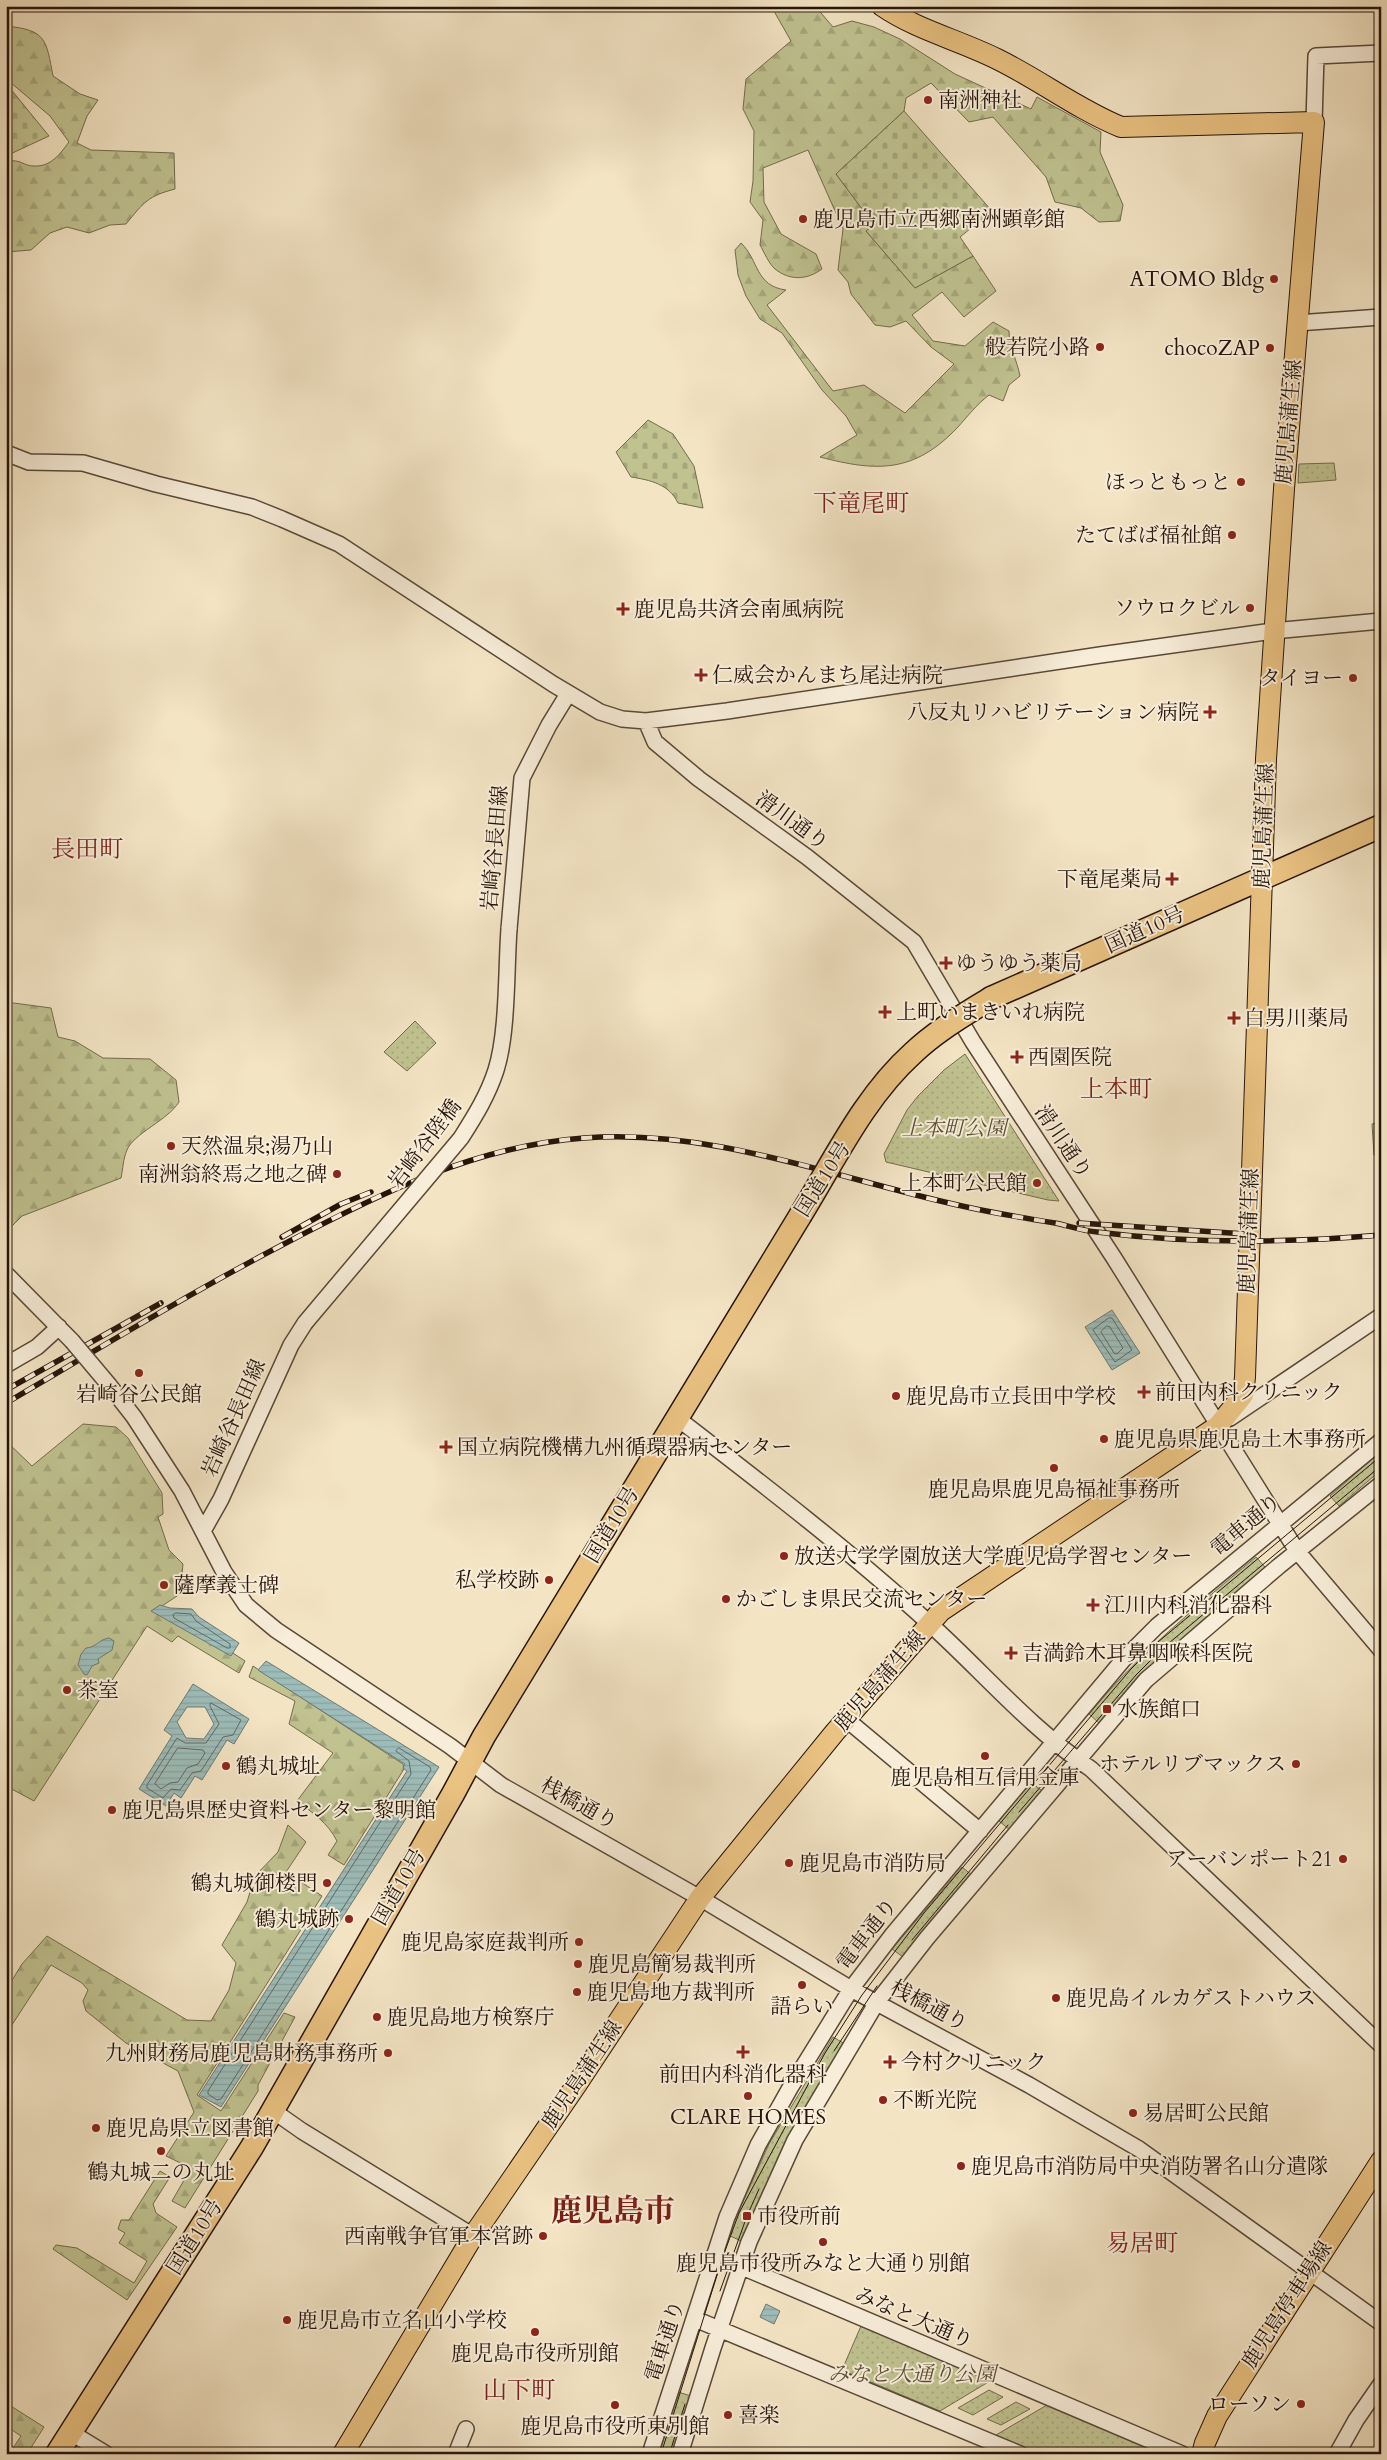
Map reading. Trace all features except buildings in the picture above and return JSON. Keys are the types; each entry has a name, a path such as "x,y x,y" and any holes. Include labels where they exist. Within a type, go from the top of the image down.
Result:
{"highway":[{"name":"国道10号","path":"57,2454 173,2273 272,2110 488,1729 876,1094 912,1053 950,1023 990,998 1381,826"}],"main road":[{"path":"882,6 900,18 994,57 1098,118 1121,127 1314,122"},
{"name":"鹿児島蒲生線","path":"343,2454 473,2236 577,2084 700,1898 846,1719 941,1610 1218,1426 1242,1396 1245,1377 1262,878 1273,632 1314,122"},
{"name":"鹿児島停車場線","path":"1202,2454 1205,2442 1217,2416 1381,2161"}],"street":[{"path":"1314,122 1316,56 1381,53"},
{"path":"1297,323 1381,317"},
{"path":"6,453 29,462 83,463 156,484 252,507 282,519 338,544 568,694 600,712 622,719 646,721 1273,632 1381,621"},
{"name":"岩崎谷長田線","path":"509,929 522,778 549,725 568,694"},
{"name":"滑川通り","path":"646,721 654,742 699,779 807,857 914,942 973,1042 1114,1258 1297,1551 1381,1650"},
{"name":"岩崎谷陸橋","path":"305,1323 475,1117 490,1084 500,1050 509,929"},
{"name":"桟橋通り","path":"6,1274 72,1342 134,1417 182,1491 224,1572 246,1605 276,1630 501,1784 700,1898 851,1989 1029,2085 1139,2149 1381,2323"},
{"path":"1218,1426 1381,1316"},
{"name":"岩崎谷長田線","path":"202,1530 221,1499 291,1345 305,1323"},
{"path":"6,1365 37,1347 59,1328"},
{"path":"677,1418 771,1489 930,1624 1053,1741 1076,1760 1091,1769 1381,2046"},
{"name":"電車通り","path":"650,2454 727,2217 758,2145 790,2088 851,1989 893,1934 1116,1667 1157,1626 1280,1523 1381,1442"},
{"path":"680,2454 739,2267 795,2140 877,2002 921,1945 1076,1760 1146,1680 1297,1551 1381,1484"},
{"path":"846,1719 980,1831"},
{"path":"272,2110 473,2236"},
{"name":"みなと大通り","path":"714,2255 1182,2454"},
{"path":"695,2319 1020,2454"},
{"path":"1337,2454 1356,2420 1381,2384"},
{"path":"456,2454 466,2428"},
{"path":"70,2432 106,2454"}],"green space":[{"path":"771,6 815,6 833,27 852,21 874,27 900,39 955,74 1031,109 1037,97 1101,132 1100,152 1123,205 1120,221 1099,222 1081,208 1055,202 1046,177 993,117 969,122 931,83 906,98 904,111 836,174 874,225 866,231 915,288 973,256 996,291 964,317 942,292 912,315 933,341 965,346 993,322 1009,331 1010,343 1020,376 1009,385 1003,401 989,395 941,443 910,461 894,465 877,466 840,462 820,457 857,435 846,416 822,390 782,333 760,319 746,296 738,275 735,250 741,243 763,278 776,288 786,290 767,305 833,391 864,385 905,413 954,364 931,347 906,321 890,327 875,325 851,294 848,282 838,270 843,229 808,150 763,168 764,202 781,234 816,254 822,269 804,277 787,276 773,267 760,245 763,220 750,202 753,181 754,131 743,109 746,79 791,41"},
{"path":"6,26 30,30 37,34 46,45 53,76 80,94 98,100 87,116 77,143 91,150 174,153 175,189 152,197 137,210 126,224 110,225 89,233 67,227 50,233 31,250 6,252 6,161 40,166 54,159 69,142 50,116 10,82 6,82"},
{"path":"9,87 49,136 6,156 6,88"},
{"path":"904,111 992,211 960,237 973,256 915,288 866,231 874,225 836,174"},
{"path":"648,420 673,434 694,466 703,508 678,503 670,491 664,487 631,477 616,452"},
{"path":"1334,463 1336,480 1298,483 1299,464"},
{"path":"6,1002 51,1008 58,1037 75,1041 103,1058 150,1059 176,1080 179,1102 174,1109 131,1144 127,1150 121,1178 22,1216 6,1232"},
{"path":"415,1021 436,1043 407,1071 384,1052"},
{"name":"上本町公園","path":"965,1054 1059,1201 886,1162 884,1154 907,1110 944,1070"},
{"path":"1381,1122 1381,1154 1374,1155 1372,1124"},
{"path":"83,1424 116,1427 128,1438 162,1493 163,1514 158,1517 169,1550 183,1564 180,1594 162,1606 245,1661 239,1673 178,1636 172,1642 147,1626 34,1801 6,1786 6,1441 32,1466"},
{"path":"1381,1451 1381,1470 1339,1506 1330,1496"},
{"path":"1256,1557 1265,1567 1158,1660 1099,1723 1089,1714 1127,1671 1148,1651 1190,1612"},
{"path":"253,1666 403,1764 404,1769 344,1865 328,1855 337,1841 329,1829 320,1819 297,1801 333,1753 289,1724 295,1701 249,1677"},
{"path":"1031,1782 1042,1791 1010,1830 999,1821"},
{"path":"288,1825 306,1842 286,1872 322,1896 197,2095 221,2111 284,2013 295,2017 258,2085 258,2091 185,2208 172,2201 191,2168 166,2156 194,2112 178,2071 126,2043 86,2011 83,2001 88,1990 82,1983 51,1965 6,2034 6,1990 22,1964 47,1936 187,2020 211,2021 229,1990 236,1963 222,1945 247,1902 255,1876 278,1852"},
{"path":"962,1867 973,1876 903,1957 892,1949"},
{"path":"833,2037 845,2044 781,2151 741,2241 728,2235 769,2144"},
{"path":"160,2171 170,2177 153,2204 156,2213 177,2227 127,2300 53,2249 56,2245 77,2248 134,2283 147,2261 119,2243 125,2233 118,2229 121,2220 129,2220"},
{"name":"みなと大通り公園","path":"861,2326 990,2381 940,2411 842,2370"},
{"path":"989,2390 1003,2397 973,2415 958,2408"},
{"path":"678,2392 691,2396 673,2454 659,2454"},
{"path":"1016,2402 1030,2409 1001,2425 987,2419"},
{"path":"6,2403 44,2427 27,2454 9,2454 21,2436 6,2426"},
{"name":"みなと大通り公園","path":"1047,2405 1161,2452 1160,2454 1040,2454 996,2435"}],"water":[{"path":"1112,1310 1140,1353 1112,1370 1085,1327"},
{"path":"160,1605 170,1608 192,1609 199,1617 239,1643 231,1656 151,1611"},
{"path":"109,1638 114,1641 112,1650 98,1659 99,1663 92,1666 87,1675 84,1674 78,1665 81,1654 86,1648"},
{"path":"266,1661 439,1767 221,2107 199,2095 407,1771 403,1768 405,1764 258,1670"},
{"path":"193,1684 249,1719 234,1744 227,1740 202,1780 195,1776 181,1798 174,1793 166,1806 139,1789 172,1736 164,1730","holes":["187,1707 205,1707 214,1724 204,1739 186,1738 177,1722"]},
{"path":"766,2304 780,2311 774,2324 760,2317"}],"tram line":[{"path":"661,2454 722,2259 739,2213 825,2053 862,1995 924,1913 1131,1669 1158,1642 1381,1456"},
{"path":"1019,1812 1136,1675 1163,1648 1376,1470"},
{"path":"912,1940 1008,1825"},
{"path":"834,2051 877,1986"},
{"path":"720,2291 747,2216 759,2189"},
{"path":"671,2449 685,2404"}],"railway":[{"path":"6,1403 214,1282 356,1207 429,1175 466,1162 504,1151 584,1138 632,1137 680,1141 727,1148 774,1158 962,1206 1055,1223 1081,1230 1168,1239 1239,1241 1310,1240 1381,1235"},
{"path":"282,1237 341,1204 371,1192"},
{"path":"1079,1223 1246,1234"},
{"path":"6,1390 161,1303"}],"place":[{"name":"南洲神社","path":"928,100"},
{"name":"鹿児島市立西郷南洲顕彰館","path":"803,219"},
{"name":"ATOMO Bldg","path":"1274,279"},
{"name":"般若院小路","path":"1100,347"},
{"name":"chocoZAP","path":"1270,348"},
{"name":"ほっともっと","path":"1241,482"},
{"name":"たてばば福祉館","path":"1232,535"},
{"name":"ソウロクビル","path":"1250,608"},
{"name":"鹿児島共済会南風病院","path":"623,609"},
{"name":"仁威会かんまち尾辻病院","path":"701,675"},
{"name":"タイヨー","path":"1353,678"},
{"name":"八反丸リハビリテーション病院","path":"1210,712"},
{"name":"下竜尾薬局","path":"1172,879"},
{"name":"ゆうゆう薬局","path":"946,963"},
{"name":"上町いまきいれ病院","path":"885,1012"},
{"name":"白男川薬局","path":"1234,1018"},
{"name":"西園医院","path":"1017,1057"},
{"name":"天然温泉;湯乃山","path":"171,1146"},
{"name":"南洲翁終焉之地之碑","path":"337,1174"},
{"name":"上本町公民館","path":"1037,1183"},
{"name":"岩崎谷公民館","path":"139,1373"},
{"name":"前田内科クリニック","path":"1144,1392"},
{"name":"鹿児島市立長田中学校","path":"896,1396"},
{"name":"鹿児島県鹿児島土木事務所","path":"1104,1439"},
{"name":"国立病院機構九州循環器病センター","path":"446,1447"},
{"name":"鹿児島県鹿児島福祉事務所","path":"1054,1468"},
{"name":"放送大学学園放送大学鹿児島学習センター","path":"784,1556"},
{"name":"私学校跡","path":"549,1580"},
{"name":"薩摩義士碑","path":"164,1585"},
{"name":"かごしま県民交流センター","path":"726,1599"},
{"name":"江川内科消化器科","path":"1093,1605"},
{"name":"吉満鈴木耳鼻咽喉科医院","path":"1011,1653"},
{"name":"茶室","path":"67,1690"},
{"name":"水族館口","path":"1107,1709"},
{"name":"鹿児島相互信用金庫","path":"985,1756"},
{"name":"ホテルリブマックス","path":"1296,1764"},
{"name":"鶴丸城址","path":"226,1766"},
{"name":"鹿児島県歴史資料センター黎明館","path":"112,1810"},
{"name":"アーバンポート21","path":"1343,1859"},
{"name":"鹿児島市消防局","path":"789,1863"},
{"name":"鶴丸城御楼門","path":"327,1883"},
{"name":"鶴丸城跡","path":"349,1919"},
{"name":"鹿児島家庭裁判所","path":"579,1942"},
{"name":"鹿児島簡易裁判所","path":"578,1964"},
{"name":"語らい","path":"802,1985"},
{"name":"鹿児島地方裁判所","path":"577,1992"},
{"name":"鹿児島イルカゲストハウス","path":"1056,1998"},
{"name":"鹿児島地方検察庁","path":"377,2017"},
{"name":"前田内科消化器科","path":"743,2052"},
{"name":"九州財務局鹿児島財務事務所","path":"388,2053"},
{"name":"今村クリニック","path":"890,2062"},
{"name":"CLARE HOMES","path":"748,2096"},
{"name":"不断光院","path":"883,2100"},
{"name":"易居町公民館","path":"1133,2113"},
{"name":"鹿児島県立図書館","path":"96,2128"},
{"name":"鶴丸城二の丸址","path":"161,2151"},
{"name":"鹿児島市消防局中央消防署名山分遣隊","path":"961,2166"},
{"name":"市役所前","path":"747,2216"},
{"name":"西南戦争官軍本営跡","path":"543,2236"},
{"name":"鹿児島市役所みなと大通り別館","path":"823,2242"},
{"name":"鹿児島市立名山小学校","path":"287,2320"},
{"name":"鹿児島市役所別館","path":"535,2332"},
{"name":"ローソン","path":"1301,2404"},
{"name":"鹿児島市役所東別館","path":"615,2405"},
{"name":"喜楽","path":"728,2415"}],"district":[{"name":"下竜尾町","path":"861,503"},
{"name":"長田町","path":"87,849"},
{"name":"上本町","path":"1116,1089"},
{"name":"鹿児島市","path":"613,2211"},
{"name":"易居町","path":"1142,2243"},
{"name":"山下町","path":"519,2390"}]}
